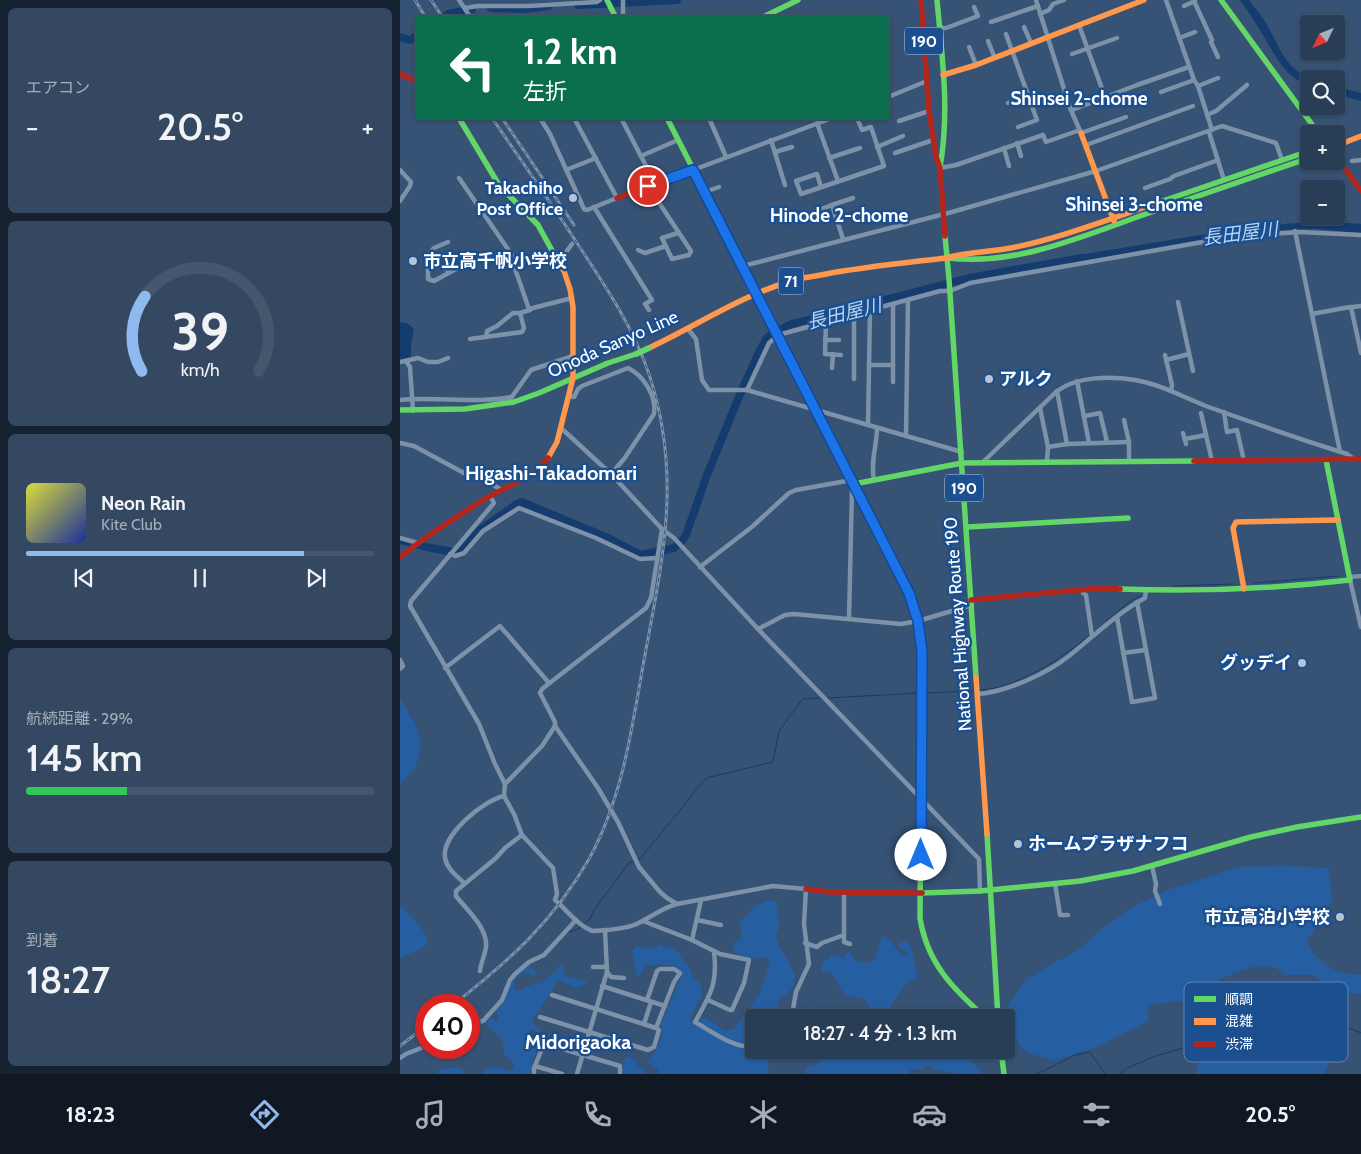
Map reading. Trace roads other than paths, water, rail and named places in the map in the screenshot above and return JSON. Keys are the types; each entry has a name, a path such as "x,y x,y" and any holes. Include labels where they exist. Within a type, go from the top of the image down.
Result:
{"main road":[{"path":"767,15 798,0"},
{"name":"National Highway Route 190","path":"921,0 930,121 940,168 950,289 998,1009"},
{"name":"National Highway Route 190","path":"937,0 946,119 940,168"},
{"path":"943,75 976,65 994,56 1144,0"},
{"path":"1221,0 1312,125"},
{"path":"609,3 615,15"},
{"path":"400,74 415,81"},
{"path":"930,121 938,125 942,124 946,119"},
{"path":"400,557 481,500 530,475 546,462 554,449 561,428 573,378 574,332 572,298 567,280 538,225 499,184 459,120"},
{"path":"668,120 906,586 918,621 922,652 920,893 922,931 931,958 947,980 977,1009"},
{"path":"1081,132 1116,226"},
{"path":"1345,142 1359,136"},
{"path":"946,258 1037,242 1300,155"},
{"path":"946,258 961,260 1012,254 1063,243 1300,161"},
{"path":"1345,169 1361,191"},
{"path":"617,198 693,170"},
{"name":"Onoda Sanyo Line","path":"400,413 487,408 529,397 606,364 626,359 688,329 704,318 756,294 791,281 946,258"},
{"name":"Onoda Sanyo Line","path":"400,410 413,411"},
{"path":"853,482 874,480 962,463 983,462 1358,459"},
{"path":"971,602 1083,589 1244,589 1297,586 1350,579 1326,460"},
{"path":"966,527 1128,518"},
{"path":"1244,589 1233,528 1236,522 1338,520"},
{"path":"806,889 844,892 920,893 980,891 1055,884 1108,876 1152,866 1281,830 1320,822 1361,817"},
{"path":"1002,1059 1004,1074"}],"street":[{"path":"460,0 469,15"},
{"path":"495,0 495,6"},
{"path":"510,0 510,6"},
{"path":"466,10 495,6 594,2 600,0"},
{"path":"623,0 623,15"},
{"path":"1036,0 1047,37 1081,132"},
{"path":"1040,14 1049,10 1053,4 1064,0"},
{"path":"1166,0 1189,67 1198,86 1224,180"},
{"path":"1184,6 1195,1 1218,57"},
{"path":"991,23 1038,6"},
{"path":"939,28 946,28 978,16 974,7"},
{"path":"1079,25 1105,97"},
{"path":"1024,27 1031,43"},
{"path":"1179,38 1195,32"},
{"path":"1006,34 1037,120 1018,127"},
{"path":"1072,54 1118,38"},
{"path":"988,41 994,56"},
{"path":"969,47 976,65"},
{"path":"1072,110 1189,67"},
{"path":"1198,86 1218,78"},
{"path":"1160,92 1194,80"},
{"path":"890,96 928,81"},
{"path":"1207,114 1216,111 1247,85"},
{"path":"1008,103 1028,95"},
{"path":"1086,145 1193,106"},
{"path":"899,121 929,111"},
{"path":"940,168 956,165 1043,135 1046,142 1126,117"},
{"path":"541,120 550,134 584,209 587,210 617,198 575,120"},
{"path":"622,120 641,156 652,185 690,251 689,255 672,259 662,238 678,233"},
{"path":"710,120 726,157"},
{"path":"693,170 826,120"},
{"path":"821,187 817,174 796,181 801,194 884,166 872,127 862,130 858,120"},
{"path":"817,123 838,181"},
{"path":"743,266 944,214 1096,171 1222,126 1276,143 1282,160"},
{"path":"877,147 904,136"},
{"path":"641,156 678,140"},
{"path":"771,140 785,185"},
{"path":"895,153 908,151 933,140"},
{"path":"1017,143 1021,156"},
{"path":"775,152 792,146"},
{"path":"829,158 860,148"},
{"path":"1004,148 1008,166"},
{"path":"566,170 596,158"},
{"path":"1146,188 1218,160"},
{"path":"1352,161 1361,160"},
{"path":"400,170 411,182 400,201"},
{"path":"459,178 512,255 529,309 572,298"},
{"path":"705,192 720,187"},
{"path":"805,216 853,198"},
{"path":"832,206 843,239"},
{"path":"594,207 652,300 645,304 649,310"},
{"path":"1296,232 1340,452"},
{"path":"746,390 765,349 778,334 970,283 1254,235 1296,232 1361,235"},
{"path":"448,242 434,248 428,255 428,279 432,281 456,269"},
{"path":"559,262 572,244"},
{"path":"638,250 645,253 666,246"},
{"path":"428,261 450,271"},
{"path":"906,436 908,300"},
{"path":"1178,302 1193,371"},
{"path":"893,304 893,382"},
{"path":"1312,314 1361,306"},
{"path":"1351,307 1361,353"},
{"path":"486,337 487,331 497,326 508,316 516,312 520,313 530,310"},
{"path":"868,425 870,310"},
{"path":"470,339 522,332 524,328 520,313"},
{"path":"854,314 854,380"},
{"path":"826,321 825,354 841,355"},
{"path":"688,329 696,338 702,380 709,390 746,390 962,452"},
{"path":"825,340 839,340"},
{"path":"832,368 833,354"},
{"path":"1170,391 1172,385 1166,358 1189,354"},
{"path":"508,403 531,370 573,356"},
{"path":"400,362 418,358 428,362 438,362 448,358"},
{"path":"410,366 414,359"},
{"path":"406,361 410,366 413,411"},
{"path":"869,365 893,365"},
{"path":"569,396 574,397 582,386 628,368 648,386 654,414 634,441 624,459 611,474"},
{"path":"983,462 1057,391 1066,385 1077,381 1116,378 1146,382 1224,412 1358,459"},
{"path":"1077,381 1090,443"},
{"path":"1057,391 1067,444"},
{"path":"400,400 500,399 512,397"},
{"path":"1040,408 1048,447 1047,462"},
{"path":"1224,412 1227,432 1237,430 1244,461"},
{"path":"1085,416 1100,413 1107,442"},
{"path":"1201,413 1212,461"},
{"path":"1124,420 1129,442 1129,461"},
{"path":"561,428 611,474 662,530 676,541 758,629 979,858 980,891"},
{"path":"874,480 873,465 877,442 877,428"},
{"path":"1183,433 1186,442 1206,435"},
{"path":"1048,447 1067,444 1129,442"},
{"path":"400,443 414,446 464,473 468,471 502,490"},
{"path":"700,567 748,530 789,493 796,490 853,482 849,619"},
{"path":"490,496 494,503 410,603 412,612 476,719 505,784 504,796 514,814 522,835 554,868 556,900 588,929 605,930 627,928 663,909 677,904 772,886 806,889 804,924 809,964 796,992 791,1009"},
{"path":"452,552 455,556 464,553 483,532 519,508 596,538 640,559 658,557"},
{"path":"662,530 651,598 646,608 542,689 540,693 555,722 555,726 598,788 618,822 639,867 660,892 677,904"},
{"path":"400,538 418,543"},
{"path":"1361,576 1350,579 1361,627"},
{"path":"1083,589 1083,593 1086,595 1092,636"},
{"path":"978,692 1001,689 1035,676 1068,656 1131,605 1145,598 1146,590"},
{"path":"758,629 785,615 794,614 901,624 918,621 971,602"},
{"path":"1116,617 1132,702 1155,698 1137,602"},
{"path":"446,668 500,626 550,683"},
{"path":"1123,653 1146,650"},
{"path":"400,660 403,666 400,669"},
{"path":"505,784 542,746 555,726"},
{"path":"464,882 447,864 445,850 448,842 481,806 504,796"},
{"path":"480,970 486,948 486,937 456,896 457,889 522,835"},
{"path":"1152,866 1156,884 1155,891 1160,904"},
{"path":"1055,884 1060,915 1068,915"},
{"path":"844,892 844,942 850,944"},
{"path":"692,940 701,900"},
{"path":"480,1021 498,1005 515,974 528,962 544,955 576,920"},
{"path":"697,920 722,925"},
{"path":"643,921 692,940 714,952 747,958 749,962 744,983 732,1010 708,1000"},
{"path":"577,1074 607,970 605,930"},
{"path":"805,943 817,947 822,943 844,935"},
{"path":"714,952 716,974 713,989 695,1022 735,1044 745,1047"},
{"path":"592,967 607,970 611,977 624,978"},
{"path":"644,1024 657,972 660,969 666,968 674,970 680,973 674,982 656,1028"},
{"path":"602,986 664,1006"},
{"path":"540,1017 648,1050 654,1047 659,1030 656,1028 552,995"},
{"path":"534,1074 535,1066 544,1044 620,1066 620,1074"},
{"path":"400,1058 415,1050"},
{"path":"535,1066 562,1074"}],"water":[{"path":"1240,0 1249,0 1265,22 1285,58 1300,72 1300,81 1285,69"},
{"path":"1345,89 1361,93 1361,101 1345,97"},
{"path":"1300,223 1300,225 1345,225 1345,223 1361,224 1361,233 1319,229 1259,232 1197,240 1075,263 1073,256 1249,227"},
{"path":"400,322 407,323 414,329 411,357 400,360"}],"waterway":[{"path":"578,5 677,0"},
{"path":"491,8 523,9 549,6"},
{"path":"447,15 472,9"},
{"path":"400,37 410,40 415,37"},
{"name":"長田屋川","path":"400,540 431,548 455,552 461,551 477,532 522,502 608,538 641,555 674,548 686,535 707,475 738,399 760,350 767,338 773,333 792,324 969,278 1082,258"},
{"path":"1254,583 1338,576"},
{"path":"1173,586 1233,584"},
{"path":"1094,632 1129,602 1141,596"},
{"path":"980,690 1009,684 1024,678 1054,662 1091,634"},
{"path":"925,693 973,691"},
{"path":"828,698 919,693"},
{"path":"584,924 590,919 594,910 629,863 641,858 706,778 773,762 779,731 801,701 803,699 821,698"},
{"path":"568,932 581,927"},
{"path":"1348,1028 1361,1033"},
{"path":"1119,1074 1125,1069 1153,1057 1184,1048"},
{"path":"1037,1074 1075,1055 1090,1052 1105,1074"}],"railway":[{"path":"415,0 424,15"},
{"path":"431,0 441,15"},
{"path":"466,994 511,956 545,921 575,882 600,837 617,791 629,743 656,595 666,523 665,450 660,413 643,357 627,324 599,277 493,120"},
{"path":"503,120 574,225"},
{"path":"400,1046 415,1034"}],"place":[{"name":"Takachiho Post Office","path":"573,198"},
{"name":"市立高千帆小学校","path":"413,261"},
{"name":"アルク","path":"989,379"},
{"name":"グッデイ","path":"1302,663"},
{"name":"ホームプラザナフコ","path":"1018,844"},
{"name":"市立高泊小学校","path":"1340,917"}],"district":[{"name":"Shinsei 2-chome","path":"1079,98"},
{"name":"Shinsei 3-chome","path":"1134,204"},
{"name":"Hinode 2-chome","path":"839,215"},
{"name":"Higashi-Takadomari","path":"551,473"},
{"name":"Midorigaoka","path":"578,1042"}]}
